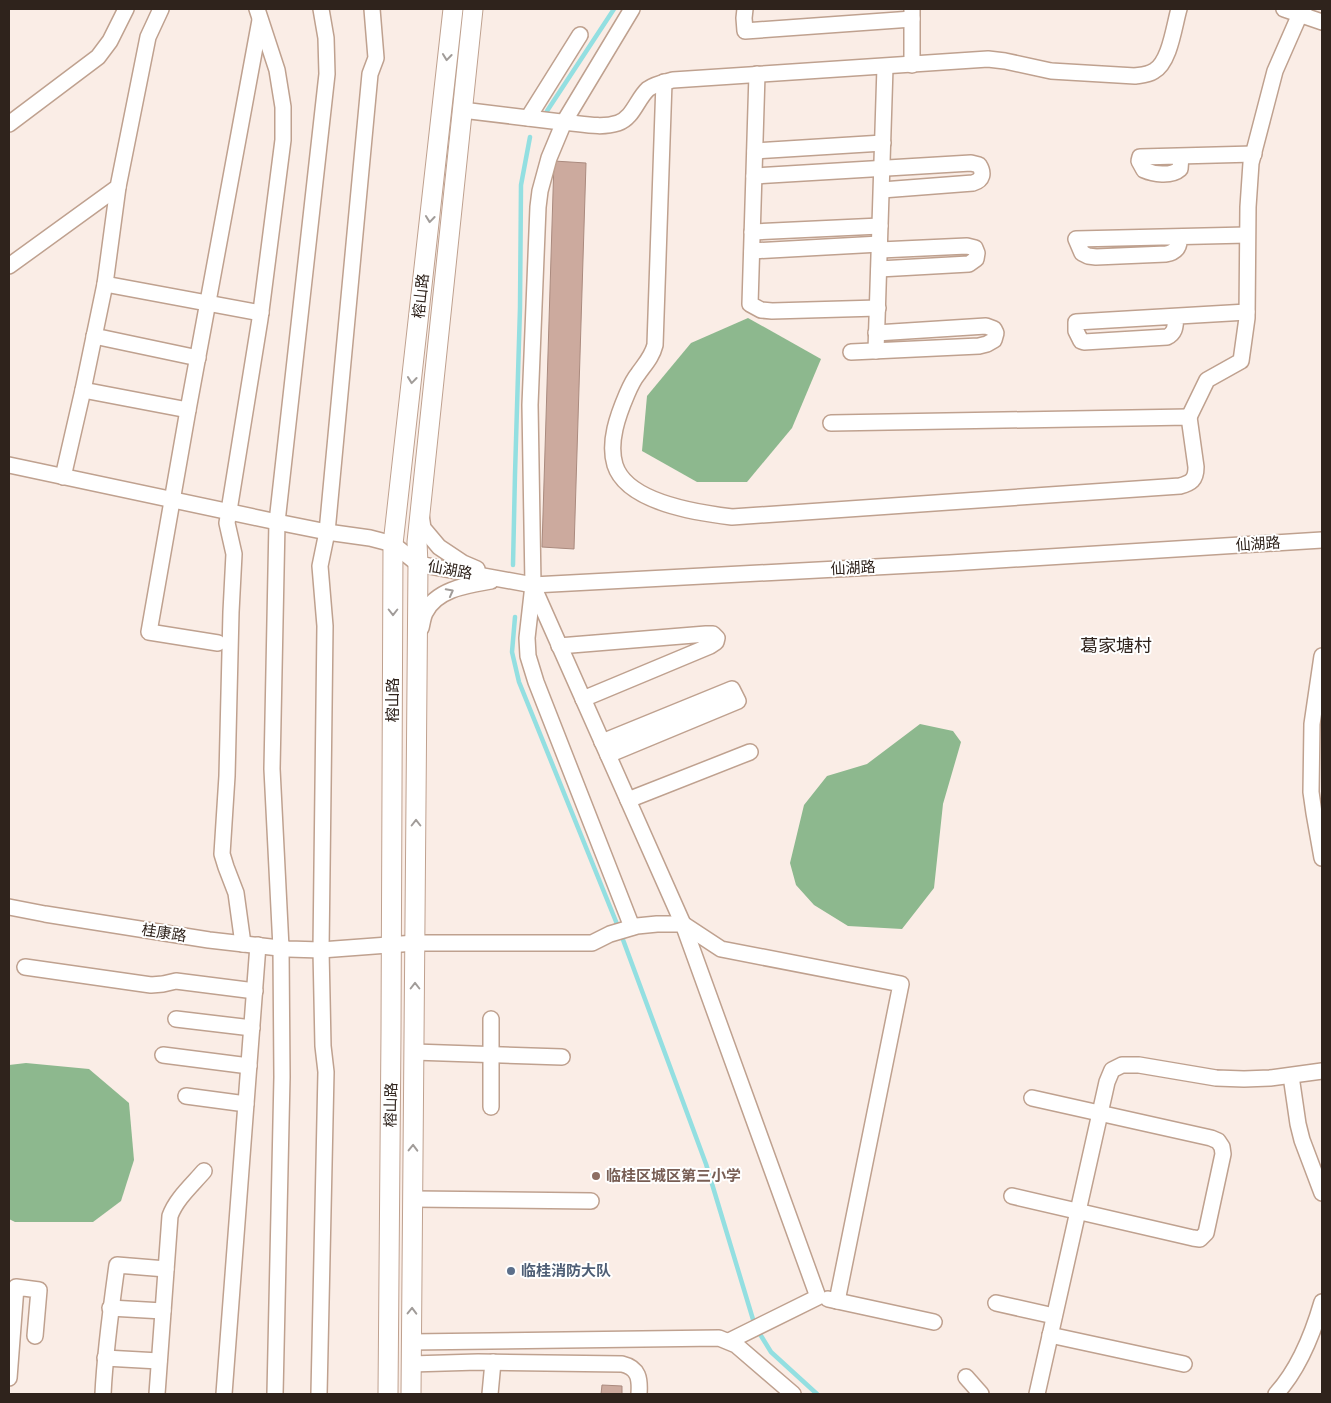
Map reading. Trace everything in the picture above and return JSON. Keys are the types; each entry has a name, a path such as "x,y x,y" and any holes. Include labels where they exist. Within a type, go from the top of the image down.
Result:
{"main road":[{"name":"榕山路","path":"388,1394 393,544 453,9"},
{"name":"榕山路","path":"411,1394 417,542 473,9"}],"street":[{"path":"9,124 98,57 110,41 126,9"},
{"path":"63,477 105,284 118,187 148,37 160,9"},
{"path":"275,1394 282,1077 281,948 272,769 277,522 327,74 326,38 321,9"},
{"path":"319,1394 326,1072 323,1046 321,950 325,626 320,566 328,532 370,74 376,58 372,9"},
{"path":"632,9 564,122 549,158 540,191 530,406 532,584 527,638 528,656 536,682 632,927"},
{"path":"745,9 745,31 912,14 912,65"},
{"path":"462,110 605,126 619,123 629,116 650,88 673,80 988,59 1051,71 1146,75 1162,64 1179,9"},
{"path":"1284,9 1302,11 1322,22"},
{"path":"664,82 656,345 653,353 636,376 628,392 614,434 613,453 615,466 623,479 638,492 658,502 691,511 732,517 1180,486 1191,482 1196,474 1189,417 1207,380 1241,361 1247,312 1247,235 1250,177 1254,154 1275,71 1302,11"},
{"path":"218,643 149,632 259,14"},
{"path":"224,1394 255,992 251,944 222,854 227,776 230,612 234,554 227,523 261,314 283,140 283,107 277,70 259,14"},
{"path":"528,118 580,35"},
{"path":"876,351 885,66"},
{"path":"757,74 750,304 758,309 772,311 878,308"},
{"path":"755,151 883,143"},
{"path":"1181,156 1254,154"},
{"path":"754,176 971,163 979,165 982,172 978,182 973,183 882,190"},
{"path":"9,266 118,187"},
{"path":"752,232 880,226"},
{"path":"1179,237 1176,249 1166,254 1106,256 1088,256 1082,253 1076,239 1247,235"},
{"path":"752,251 972,246 977,253 976,259 969,264 879,268"},
{"path":"105,284 261,314"},
{"path":"1176,317 1175,330 1167,336 1084,342 1081,341 1076,331 1076,322 1247,312"},
{"path":"851,352 979,346 994,340 996,332 994,329 986,326 876,333"},
{"path":"94,336 198,358"},
{"path":"83,390 188,410"},
{"path":"831,423 1189,417"},
{"path":"9,465 277,522 370,538 393,544"},
{"path":"420,512 423,528 439,547 463,563 502,579"},
{"path":"370,538 385,531 396,521"},
{"path":"370,538 385,552 393,573"},
{"name":"仙湖路","path":"393,544 418,564 532,584 930,564 1322,540"},
{"path":"417,644 425,613 434,601 454,588 502,579"},
{"path":"532,584 683,924 818,1297"},
{"path":"559,646 706,634 713,634 717,638 715,643 710,646 583,699"},
{"path":"1322,656 1313,716 1311,792 1322,858"},
{"path":"732,689 738,701 605,749 732,689"},
{"path":"628,800 750,752"},
{"name":"桂康路","path":"9,907 199,938 281,948 321,950 415,943 592,943 632,927 657,924 683,924"},
{"path":"683,924 721,949 901,984 837,1301"},
{"path":"24,967 151,985 176,981 255,992"},
{"path":"176,1019 252,1028"},
{"path":"491,1107 492,1019"},
{"path":"414,1052 562,1057"},
{"path":"163,1055 249,1066"},
{"path":"1040,1394 1054,1316 1100,1112 1109,1075 1112,1070 1122,1065 1139,1065 1216,1078 1244,1079 1291,1076 1322,1071"},
{"path":"1291,1076 1302,1140 1322,1193"},
{"path":"186,1096 246,1104"},
{"path":"1012,1196 1200,1239 1206,1233 1223,1150 1220,1144 1211,1138 1032,1098"},
{"path":"157,1394 170,1216 172,1210 204,1170"},
{"path":"413,1199 591,1201"},
{"path":"103,1394 110,1308 117,1264 166,1269"},
{"path":"9,1378 16,1288 39,1290 34,1336"},
{"path":"729,1341 818,1297 934,1322"},
{"path":"1276,1394 1296,1365 1306,1346 1316,1325 1322,1302"},
{"path":"996,1303 1054,1316"},
{"path":"110,1308 163,1311"},
{"path":"1050,1335 1184,1364"},
{"path":"411,1342 719,1338 736,1345 793,1394"},
{"path":"105,1358 159,1361"},
{"path":"411,1364 493,1362 627,1365 632,1367 637,1375 639,1394"},
{"path":"490,1394 493,1362"},
{"path":"966,1377 981,1394"}],"green space":[{"path":"748,318 821,359 792,428 747,482 697,482 642,451 647,396 691,343"},
{"path":"920,724 953,731 961,742 943,804 934,888 902,929 848,926 814,905 796,885 790,863 804,805 827,776 867,764"},
{"path":"26,1063 89,1069 129,1103 134,1160 121,1201 93,1222 15,1222 9,1219 9,1065"}],"building":[{"path":"554,161 586,163 574,549 542,547"},
{"path":"602,1385 622,1386 622,1394 601,1394"}],"waterway":[{"path":"547,111 614,9"},
{"path":"513,565 520,308 521,185 530,137"},
{"path":"515,617 512,652 519,682 617,924"},
{"path":"622,937 706,1164 755,1326 771,1352 817,1394"}],"place":[{"name":"临桂区城区第三小学","path":"596,1176"},
{"name":"临桂消防大队","path":"511,1271"}],"district":[{"name":"葛家塘村","path":"1116,646"}]}
